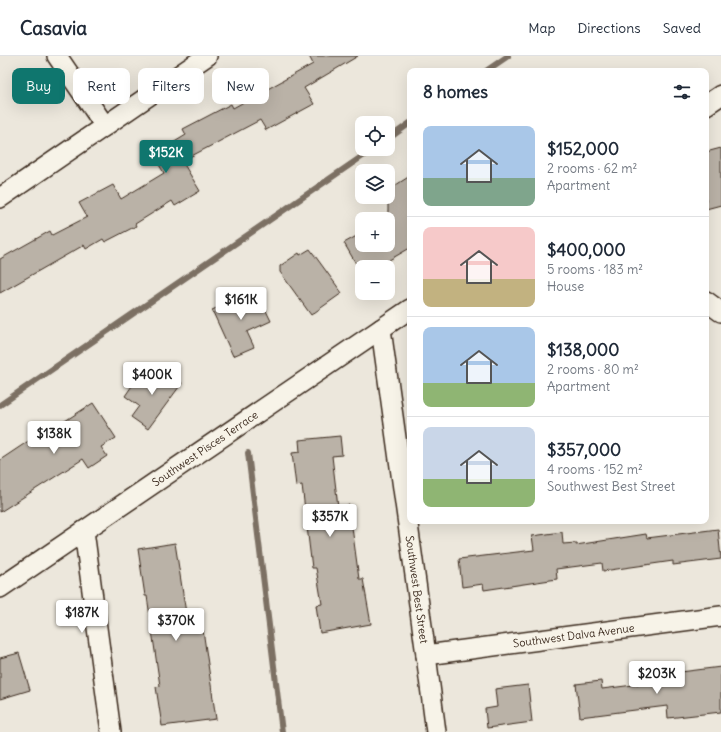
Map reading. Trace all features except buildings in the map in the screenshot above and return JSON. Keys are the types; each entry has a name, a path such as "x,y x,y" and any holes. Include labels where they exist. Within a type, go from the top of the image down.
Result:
{"street":[{"path":"56,56 105,126"},
{"path":"0,198 207,56"},
{"path":"709,103 721,95"},
{"path":"709,303 721,312"},
{"name":"Southwest Pisces Terrace","path":"0,588 407,311"},
{"name":"Southwest Best Street","path":"381,329 407,517"},
{"name":"Southwest Best Street","path":"408,524 436,732"},
{"path":"84,531 111,732"},
{"name":"Southwest Dalva Avenue","path":"426,655 721,616"}],"waterway":[{"path":"490,68 508,56"},
{"path":"395,134 407,125"},
{"path":"0,405 363,156"},
{"path":"248,453 282,732"}]}
